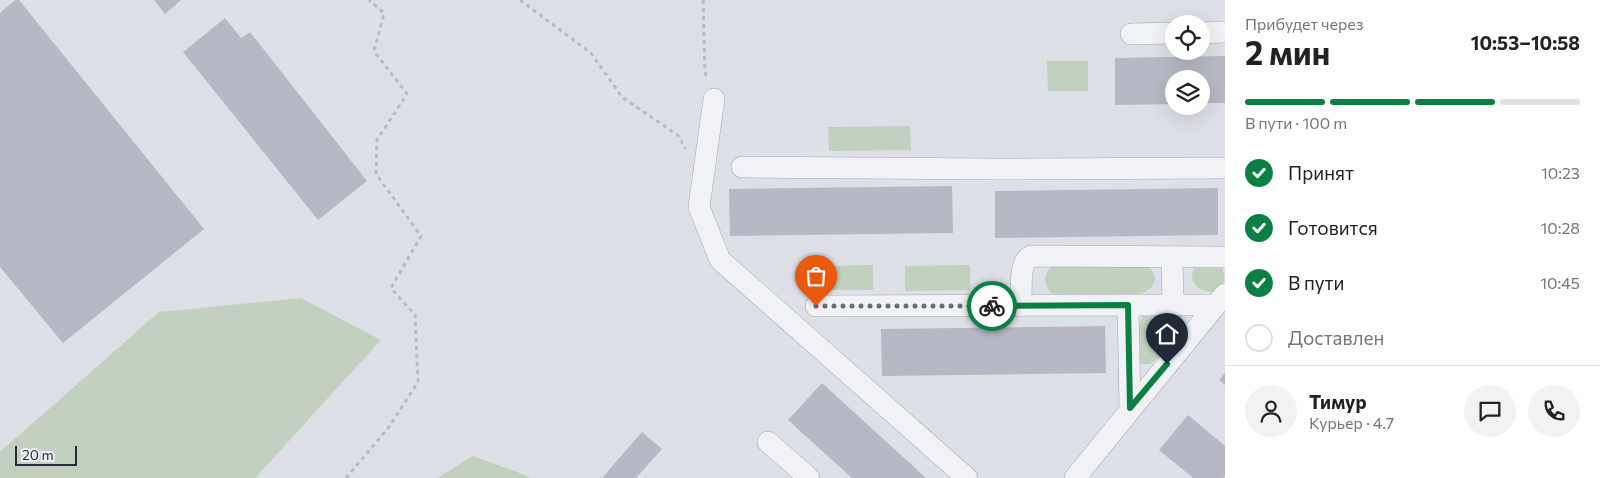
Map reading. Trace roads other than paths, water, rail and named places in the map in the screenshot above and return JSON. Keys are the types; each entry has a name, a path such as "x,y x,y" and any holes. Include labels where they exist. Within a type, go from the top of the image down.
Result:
{"street":[{"path":"1210,32 1225,32"},
{"path":"1131,34 1165,33"},
{"path":"714,99 699,207 720,260 967,478"},
{"path":"742,167 1225,168"},
{"path":"1021,306 1023,265 1026,258 1031,256 1225,257"},
{"path":"1172,257 1173,306"},
{"path":"816,306 1173,306 1220,299"},
{"path":"1075,478 1220,299"},
{"path":"1128,305 1130,408"},
{"path":"768,442 809,478"}]}
